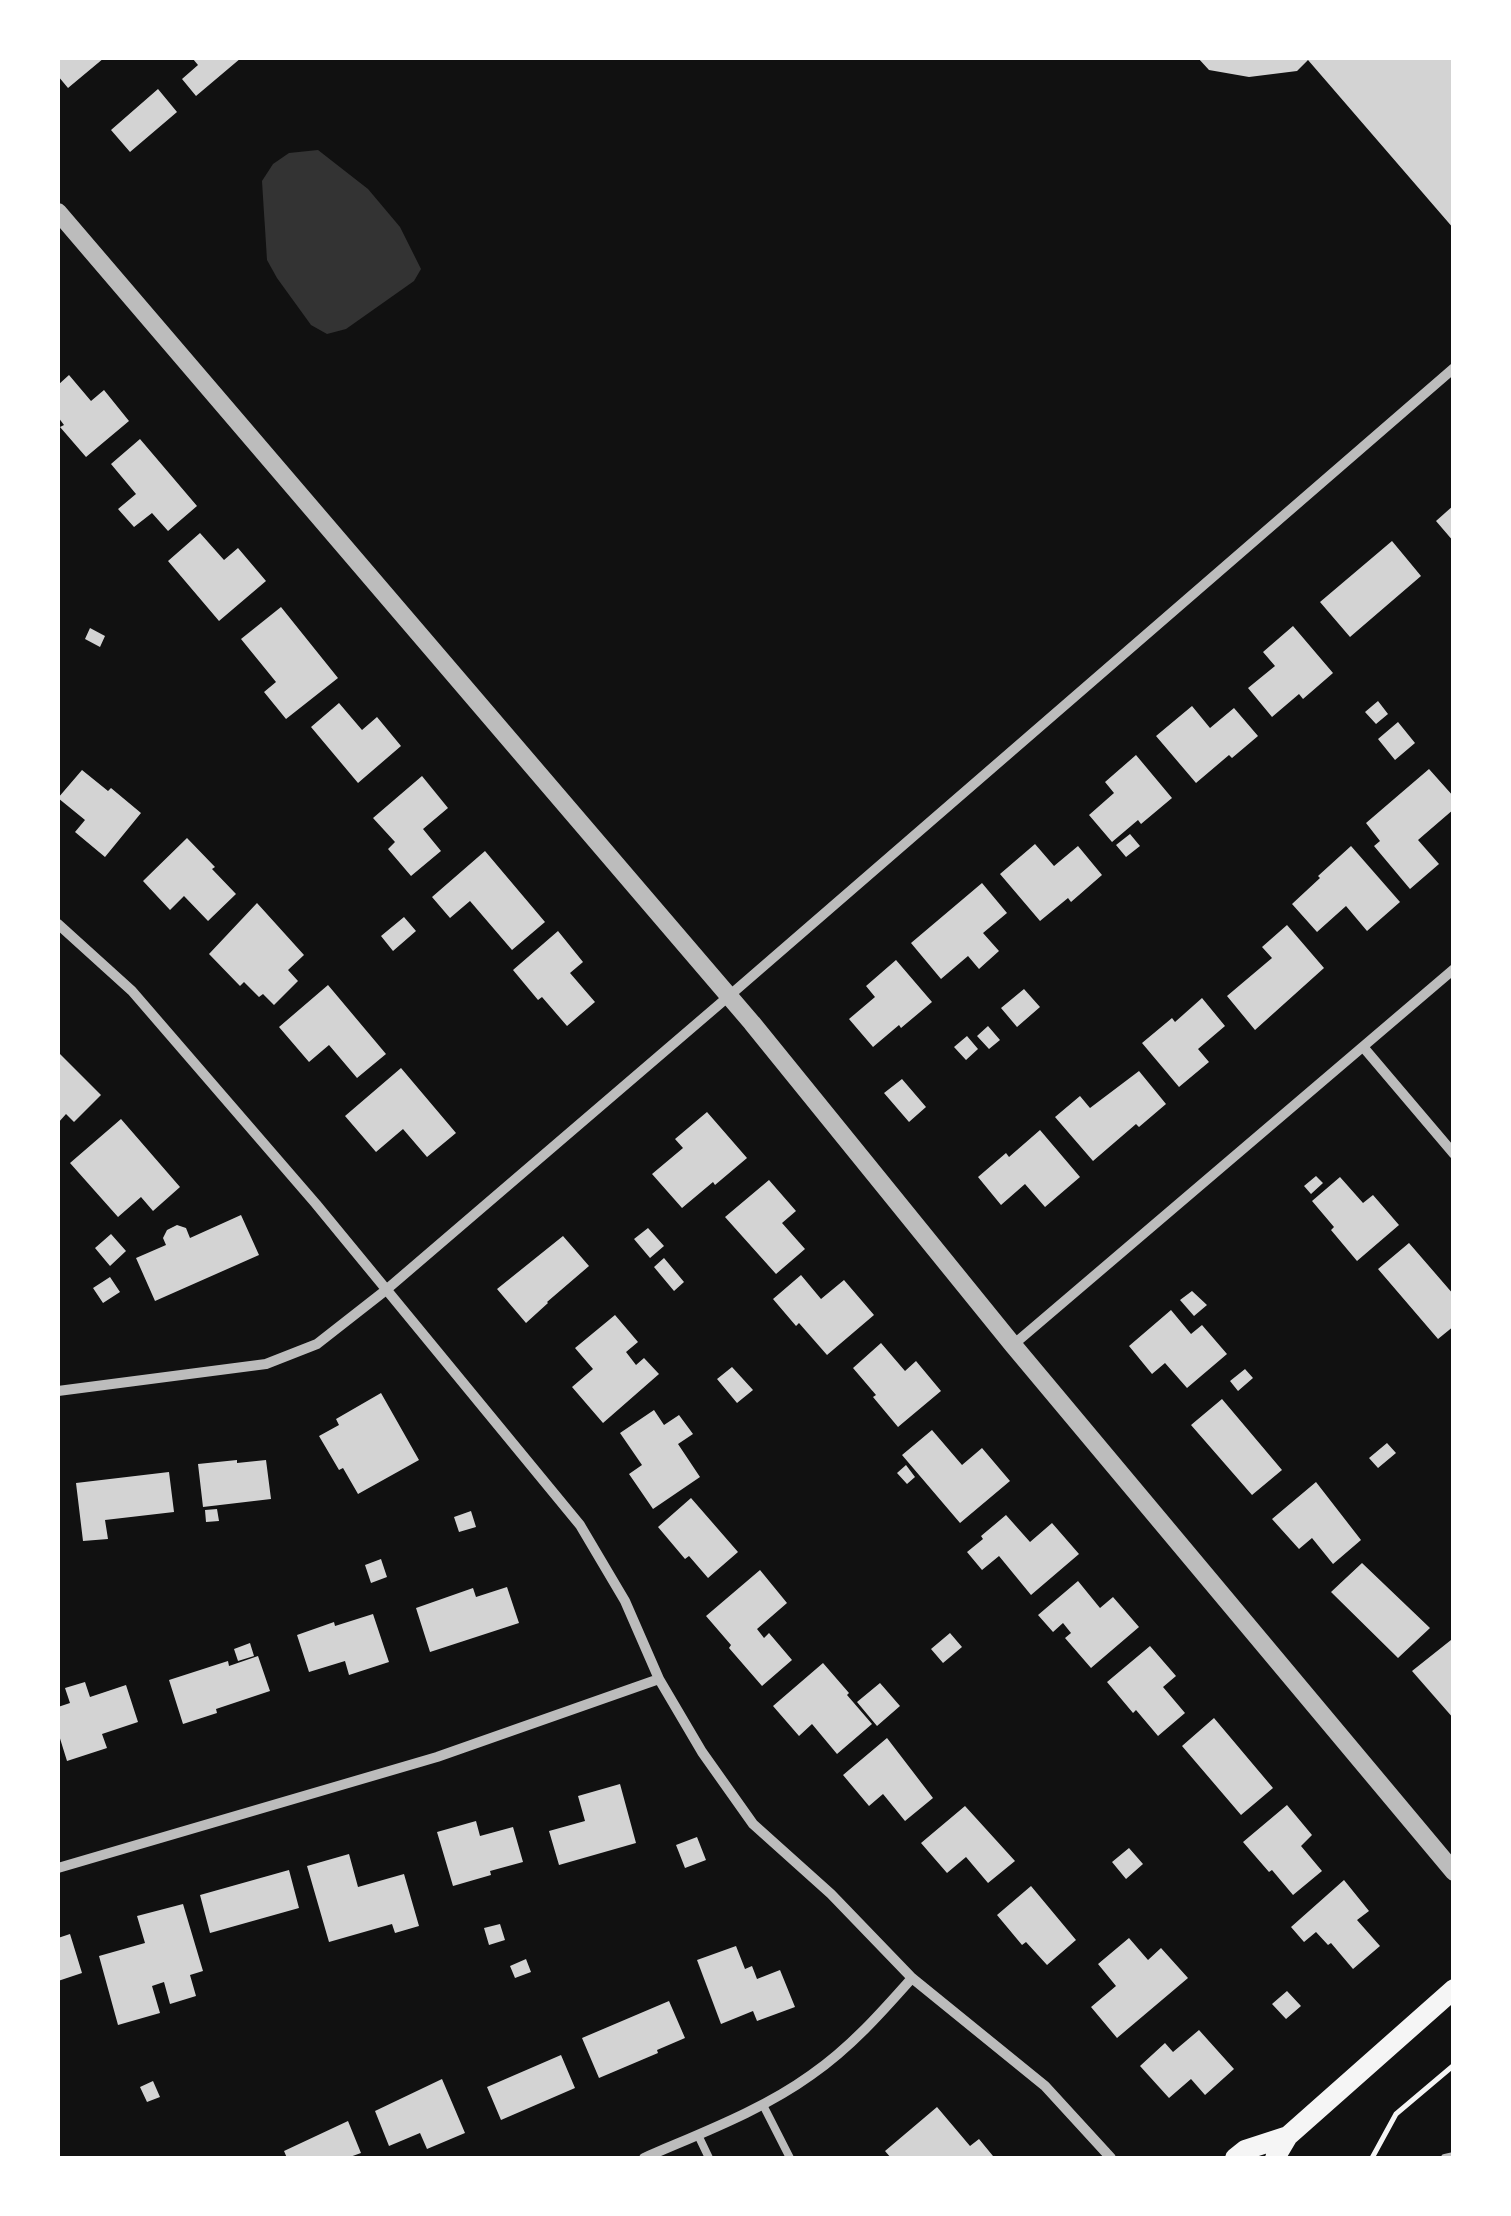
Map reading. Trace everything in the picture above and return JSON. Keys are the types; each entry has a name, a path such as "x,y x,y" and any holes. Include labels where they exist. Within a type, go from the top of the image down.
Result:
{"main road":[{"path":"1276,2158 1288,2136 1454,1990"},
{"path":"1235,2158 1244,2150 1288,2136"}],"street":[{"path":"58,212 729,996 1013,1346 1454,1872"},
{"path":"58,1392 266,1364 317,1344 386,1290 729,996 1454,368"},
{"path":"58,924 132,991 316,1204 580,1525 625,1601 659,1680 752,1824 831,1894 912,1978 1045,2086 1111,2158"},
{"path":"1013,1346 1454,969"},
{"path":"1364,1048 1454,1154"},
{"path":"58,1868 436,1756 659,1680"},
{"path":"644,2158 763,2105 811,2075 854,2041 912,1978"}],"lane":[{"path":"763,2105 790,2158"},
{"path":"698,2134 709,2158"},
{"path":"1445,2158 1454,2156"}],"path":[{"path":"1372,2158 1396,2114 1454,2065"}],"shaded area":[{"path":"318,150 368,189 400,227 421,269 414,281 346,329 327,334 311,325 267,260 262,181 273,164 289,153"}],"building":[{"path":"58,58 104,58 68,88 58,76"},
{"path":"195,58 241,58 196,96 182,79 198,65"},
{"path":"1198,58 1454,58 1454,229 1308,60 1297,71 1249,77 1209,70"},
{"path":"158,89 177,112 130,152 111,130"},
{"path":"69,375 91,401 104,390 129,421 86,457 60,427 64,425 58,417 58,385"},
{"path":"140,439 197,506 168,531 152,513 134,527 118,509 136,494 111,464"},
{"path":"1454,505 1454,542 1436,521"},
{"path":"200,533 224,560 238,548 266,581 219,621 168,561"},
{"path":"1392,541 1421,576 1350,637 1320,602"},
{"path":"281,607 338,678 286,719 264,692 276,682 241,639"},
{"path":"1293,626 1333,673 1303,699 1299,694 1272,717 1248,688 1275,666 1263,652"},
{"path":"90,628 105,636 100,647 85,639"},
{"path":"1378,701 1388,714 1376,724 1365,712"},
{"path":"339,703 362,730 377,717 401,746 358,783 311,727"},
{"path":"1192,706 1210,728 1234,708 1258,736 1196,783 1156,736"},
{"path":"1398,722 1415,743 1395,760 1378,739"},
{"path":"1136,755 1172,798 1112,842 1089,815 1114,793 1105,782"},
{"path":"1429,769 1454,797 1454,809 1418,840 1439,864 1410,889 1374,846 1380,841 1366,823"},
{"path":"82,770 141,813 105,857 75,832 85,820 58,798"},
{"path":"422,776 448,808 423,829 441,851 411,876 388,849 395,842 373,818"},
{"path":"1130,834 1140,846 1126,857 1116,845"},
{"path":"187,838 236,894 208,921 184,896 170,910 143,881"},
{"path":"1035,844 1054,866 1078,846 1102,875 1071,902 1068,898 1040,921 1000,874"},
{"path":"1351,846 1400,902 1367,931 1346,906 1317,932 1292,904"},
{"path":"485,851 545,922 512,950 470,901 450,918 432,897"},
{"path":"982,883 1007,913 983,933 999,951 979,969 968,956 941,979 911,943"},
{"path":"257,903 304,955 288,970 298,981 274,1005 244,982 240,986 209,954"},
{"path":"404,917 416,931 393,951 381,936"},
{"path":"1287,925 1324,968 1255,1030 1227,996 1272,958 1262,947"},
{"path":"558,931 583,962 570,973 595,1002 567,1026 513,970"},
{"path":"896,960 932,1002 873,1047 849,1019 875,997 866,986"},
{"path":"328,985 386,1054 357,1078 329,1045 309,1062 279,1027"},
{"path":"1024,989 1040,1007 1017,1027 1001,1008"},
{"path":"1202,998 1225,1026 1198,1049 1209,1062 1179,1087 1142,1043"},
{"path":"988,1026 1000,1040 989,1049 977,1036"},
{"path":"967,1036 978,1049 966,1060 954,1047"},
{"path":"58,1052 101,1095 74,1122 66,1114 58,1123"},
{"path":"401,1068 456,1133 427,1157 403,1129 376,1152 345,1116"},
{"path":"1139,1071 1166,1104 1093,1161 1055,1117 1080,1096 1090,1108"},
{"path":"902,1079 926,1107 909,1122 884,1093"},
{"path":"707,1112 747,1158 682,1208 652,1174 683,1148 675,1139"},
{"path":"121,1119 180,1187 153,1211 141,1197 118,1217 70,1163"},
{"path":"1040,1130 1080,1177 1045,1207 1025,1184 1001,1205 978,1177"},
{"path":"1316,1176 1323,1183 1311,1194 1304,1186"},
{"path":"1340,1177 1363,1203 1373,1195 1399,1225 1357,1261 1312,1201"},
{"path":"769,1180 796,1211 782,1223 805,1249 776,1274 725,1217"},
{"path":"241,1215 259,1255 155,1301 136,1258 166,1245 163,1238 167,1230 177,1225 186,1228 190,1238"},
{"path":"648,1228 664,1246 650,1258 634,1239"},
{"path":"111,1234 126,1251 110,1266 95,1248"},
{"path":"563,1236 589,1266 526,1323 497,1289"},
{"path":"1409,1243 1454,1295 1454,1326 1438,1339 1378,1269"},
{"path":"664,1258 684,1282 674,1291 654,1267"},
{"path":"801,1275 821,1299 844,1280 874,1315 827,1355 773,1299"},
{"path":"110,1277 120,1292 103,1303 93,1288"},
{"path":"1192,1291 1207,1305 1194,1316 1180,1300"},
{"path":"1171,1310 1191,1334 1202,1325 1227,1354 1187,1388 1165,1363 1152,1374 1129,1346"},
{"path":"615,1315 638,1342 626,1352 636,1365 644,1358 659,1374 603,1423 572,1387 593,1369 575,1348"},
{"path":"881,1343 905,1371 916,1361 941,1391 898,1427 853,1368"},
{"path":"732,1367 753,1390 737,1403 717,1379"},
{"path":"1245,1369 1253,1378 1238,1391 1230,1381"},
{"path":"381,1393 419,1460 358,1494 319,1436 339,1425 336,1419"},
{"path":"1222,1399 1282,1470 1252,1495 1191,1425"},
{"path":"654,1410 664,1425 679,1415 693,1434 678,1444 700,1477 653,1509 629,1474 642,1465 620,1433"},
{"path":"932,1430 962,1465 982,1448 1010,1481 960,1523 902,1455"},
{"path":"1387,1443 1396,1453 1378,1468 1369,1458"},
{"path":"266,1460 271,1499 203,1507 198,1464"},
{"path":"906,1465 915,1477 907,1484 897,1473"},
{"path":"169,1472 174,1512 105,1520 108,1539 83,1541 76,1483"},
{"path":"1316,1482 1361,1540 1333,1564 1312,1538 1299,1549 1272,1519"},
{"path":"691,1498 738,1552 708,1578 689,1556 685,1559 658,1527"},
{"path":"217,1509 219,1521 206,1522 205,1510"},
{"path":"471,1511 476,1527 459,1532 454,1517"},
{"path":"1006,1515 1030,1542 1052,1523 1079,1554 1031,1595 999,1556 982,1570 967,1552"},
{"path":"381,1559 387,1577 371,1583 365,1565"},
{"path":"1362,1563 1430,1628 1398,1658 1331,1592"},
{"path":"760,1570 787,1603 757,1629 764,1638 769,1633 792,1660 762,1686 706,1616"},
{"path":"1078,1581 1100,1608 1113,1597 1139,1627 1091,1668 1065,1638 1071,1633 1063,1623 1053,1632 1038,1615"},
{"path":"507,1587 519,1623 430,1652 416,1608 473,1588 476,1597"},
{"path":"373,1614 389,1662 349,1675 345,1661 309,1672 297,1635"},
{"path":"950,1633 962,1647 943,1663 931,1649"},
{"path":"1451,1640 1454,1642 1454,1719 1412,1671"},
{"path":"250,1643 254,1656 238,1661 234,1649"},
{"path":"1150,1646 1176,1676 1163,1687 1185,1713 1158,1736 1107,1682"},
{"path":"258,1656 270,1691 183,1724 169,1680"},
{"path":"823,1663 872,1724 837,1754 812,1724 799,1736 773,1706"},
{"path":"85,1682 90,1697 126,1685 138,1722 102,1734 107,1748 67,1761 58,1732 58,1707 70,1703 65,1688"},
{"path":"880,1683 900,1706 877,1726 857,1702"},
{"path":"1214,1718 1273,1788 1241,1815 1182,1746"},
{"path":"887,1738 933,1798 905,1821 883,1794 869,1806 843,1775"},
{"path":"620,1784 636,1843 559,1865 549,1831 585,1821 578,1796"},
{"path":"1287,1805 1312,1835 1301,1846 1322,1871 1293,1895 1243,1842"},
{"path":"965,1806 1015,1861 988,1883 966,1857 947,1873 921,1843"},
{"path":"476,1821 480,1836 513,1827 523,1862 453,1886 437,1832"},
{"path":"697,1837 706,1860 685,1868 676,1845"},
{"path":"1129,1848 1143,1864 1126,1879 1112,1862"},
{"path":"349,1854 358,1887 404,1874 419,1926 395,1933 392,1924 329,1942 307,1866"},
{"path":"289,1870 299,1908 210,1933 200,1895"},
{"path":"1344,1880 1369,1911 1357,1920 1380,1946 1353,1969 1316,1932 1304,1942 1291,1927"},
{"path":"1031,1886 1076,1940 1047,1965 1026,1942 1022,1945 997,1915"},
{"path":"183,1904 203,1971 190,1975 196,1996 170,2004 164,1982 152,1986 160,2013 118,2025 99,1956 145,1943 137,1916"},
{"path":"500,1924 505,1940 489,1945 484,1928"},
{"path":"70,1934 82,1973 58,1981 58,1938"},
{"path":"1129,1938 1148,1960 1161,1948 1188,1978 1117,2038 1091,2007 1116,1986 1098,1964"},
{"path":"736,1946 745,1969 752,1966 757,1979 780,1970 795,2007 757,2021 753,2011 721,2024 697,1960"},
{"path":"526,1959 531,1972 515,1978 510,1966"},
{"path":"1287,1991 1301,2006 1286,2019 1272,2004"},
{"path":"669,2001 685,2038 599,2078 582,2038"},
{"path":"1199,2030 1234,2069 1205,2095 1191,2079 1169,2098 1140,2066 1165,2043 1173,2052"},
{"path":"561,2055 575,2088 501,2120 487,2087"},
{"path":"442,2079 465,2133 427,2149 420,2133 389,2146 375,2111"},
{"path":"153,2081 160,2097 147,2102 140,2087"},
{"path":"937,2107 970,2146 979,2139 993,2156 891,2158 885,2151"},
{"path":"348,2121 361,2153 347,2158 287,2158 284,2151"}]}
